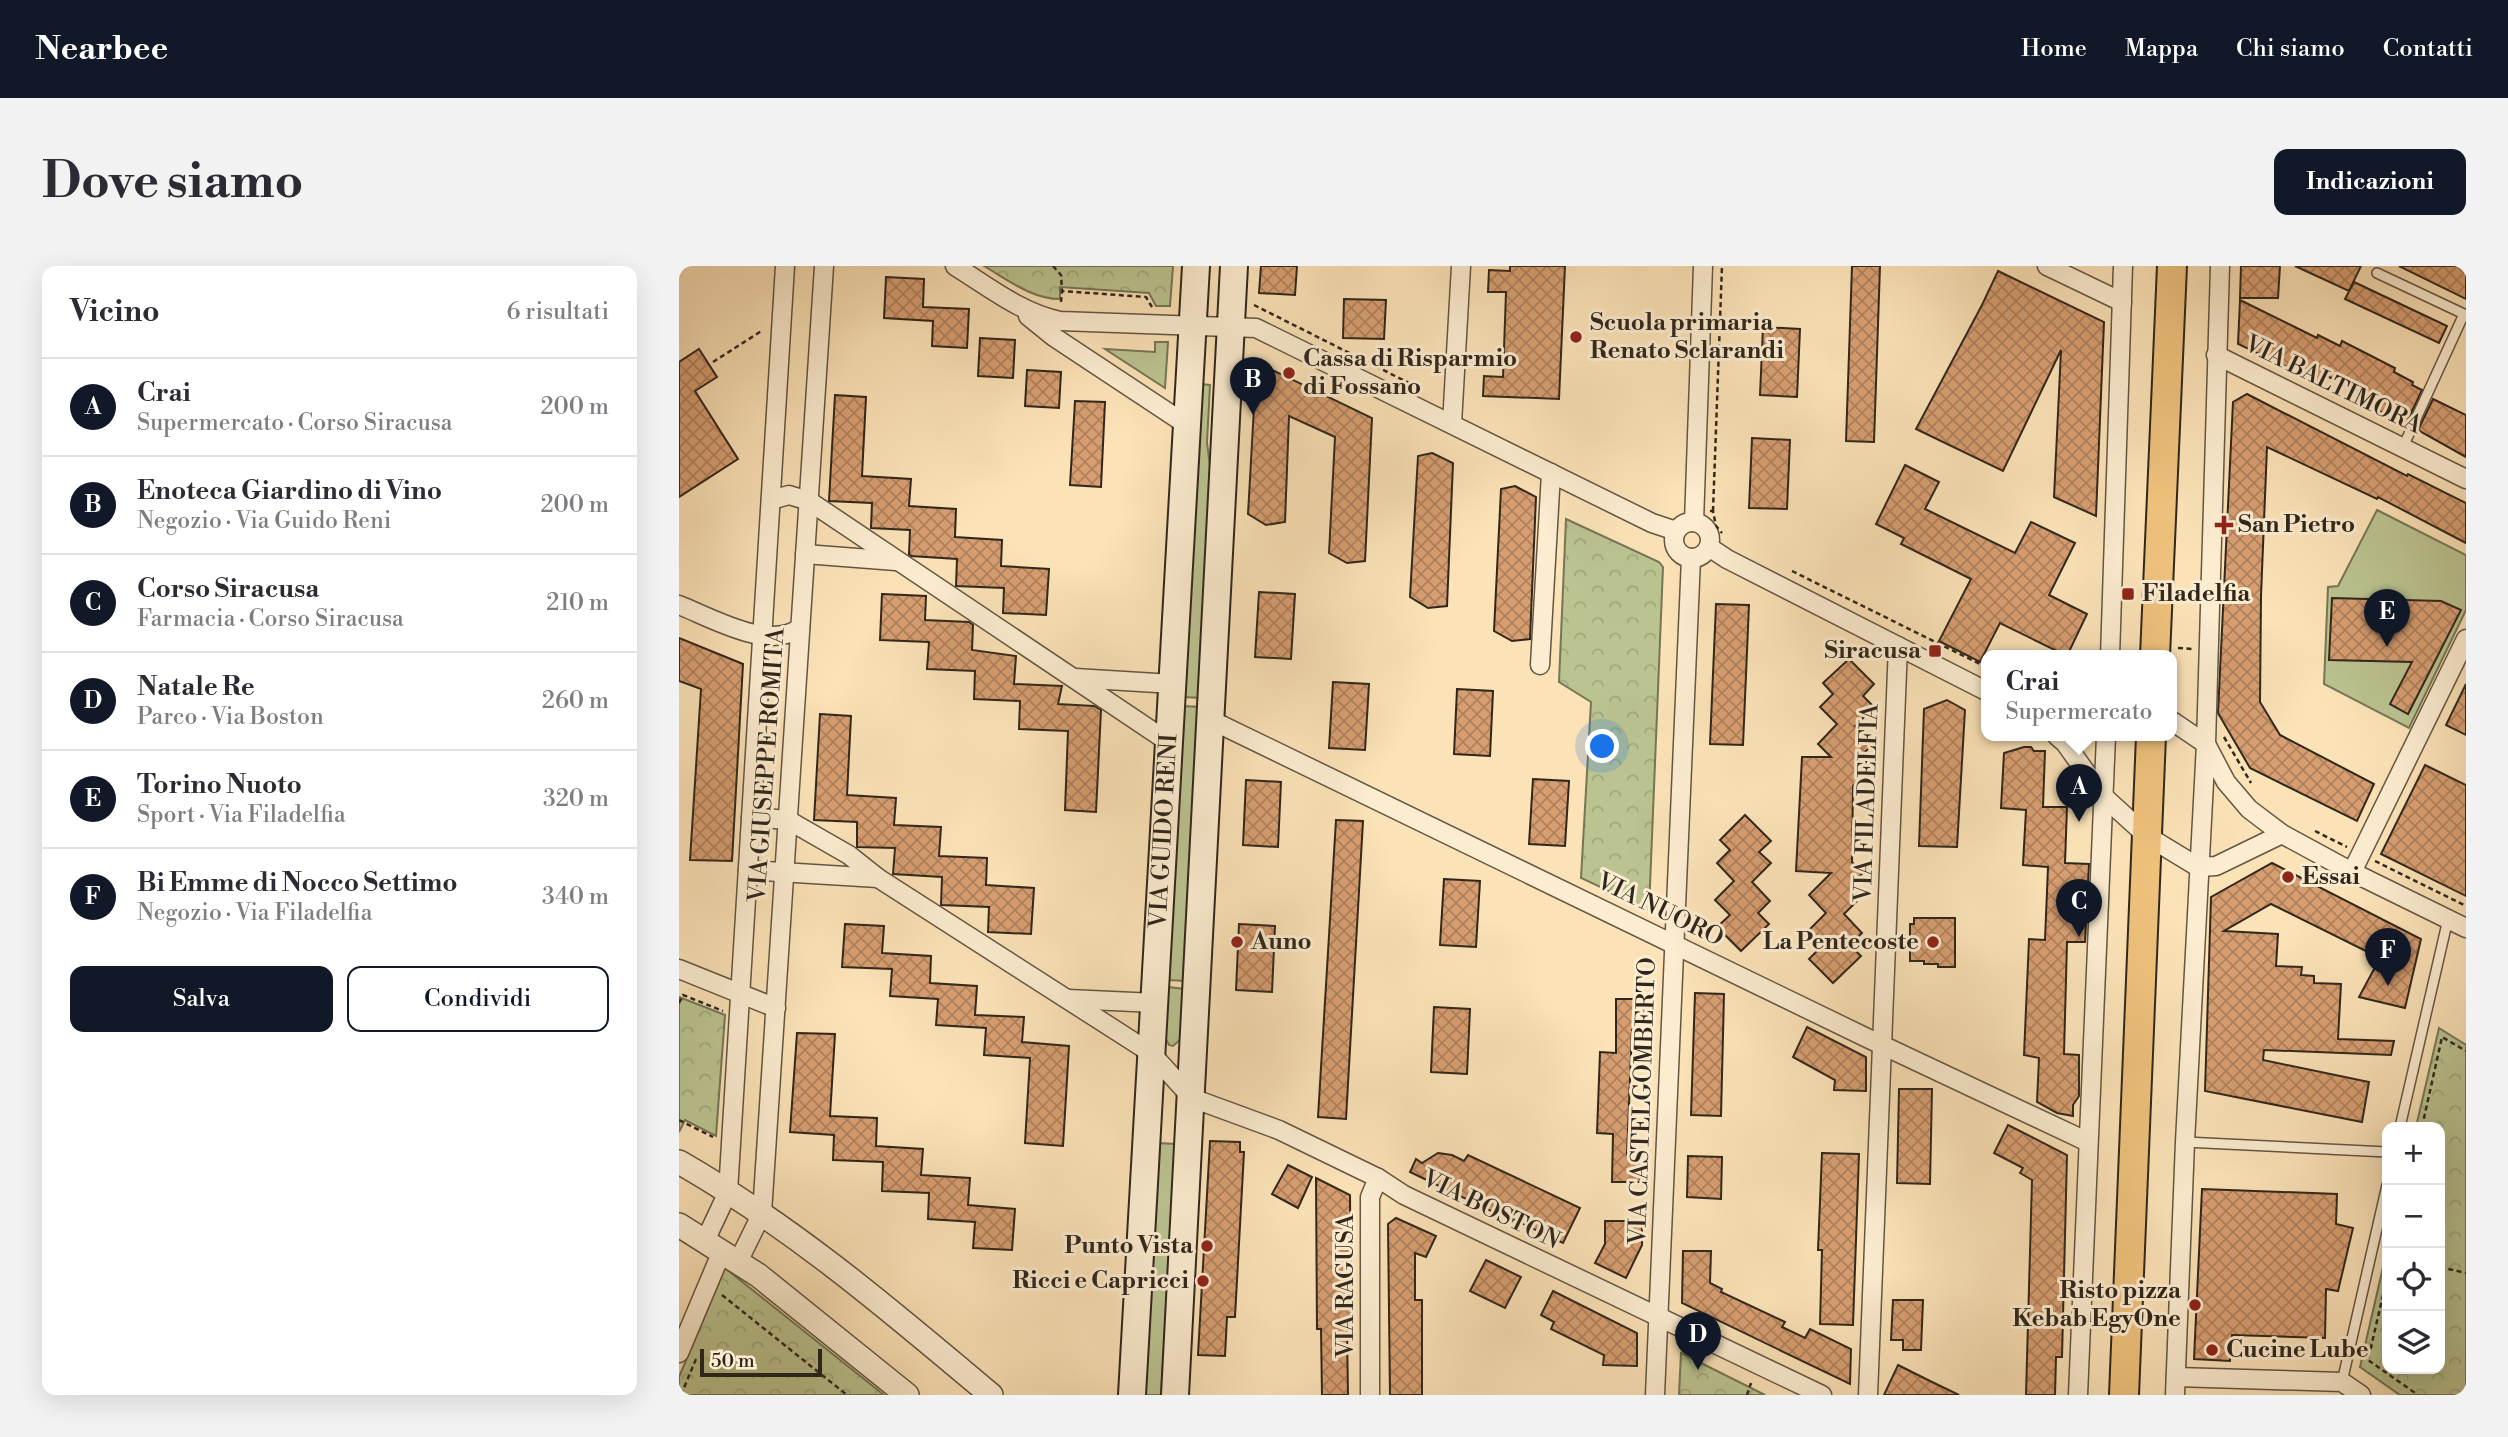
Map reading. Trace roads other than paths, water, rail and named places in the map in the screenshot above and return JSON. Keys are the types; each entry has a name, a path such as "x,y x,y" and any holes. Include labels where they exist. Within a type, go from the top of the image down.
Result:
{"main road":[{"name":"VIA GUIDO RENI","path":"1132,1395 1196,266"},
{"name":"VIA GUIDO RENI","path":"1175,1395 1234,266"},
{"path":"2154,650 2172,266"},
{"path":"2124,1395 2151,741"}],"street":[{"name":"VIA GIUSEPPE ROMITA","path":"722,1251 741,993 785,266"},
{"name":"VIA GIUSEPPE ROMITA","path":"722,1251 762,1213 824,266"},
{"path":"955,266 1026,310 1044,318 1060,321 1256,328 1652,523 1677,531"},
{"path":"1451,424 1461,266"},
{"path":"1694,522 1703,266"},
{"path":"2047,266 2122,302"},
{"path":"2110,650 2123,266"},
{"path":"2220,266 2206,744 2175,1386 2342,1382 2361,1395"},
{"path":"1001,295 1054,337 1187,425"},
{"name":"VIA BALTIMORA","path":"2216,355 2466,479"},
{"path":"1541,665 1551,473"},
{"path":"771,500 789,495 809,502 1170,743"},
{"path":"1694,522 1707,530 1710,538 1709,547 1700,556 1692,558 1683,556 1675,547 1674,540 1677,531 1686,523 1694,522"},
{"path":"1709,547 1727,559 1981,688"},
{"path":"805,554 897,561"},
{"name":"VIA CASTELGOMBERTO","path":"1655,1395 1692,558"},
{"path":"679,605 762,636 781,637 800,628"},
{"path":"2352,872 2466,639"},
{"name":"VIA FILADELFIA","path":"1882,1046 1898,646"},
{"path":"1075,678 1173,684"},
{"name":"VIA NUORO","path":"1211,720 1882,1046 2088,1142"},
{"path":"2177,724 2206,744 2226,782 2249,809 2282,834 2466,928"},
{"path":"2063,741 2103,796 2147,836 2198,867 2216,866 2282,834"},
{"path":"2078,1395 2106,741"},
{"path":"751,817 788,820"},
{"name":"VIA BOSTON","path":"788,820 849,855 878,878 1151,1053 1192,1098 1279,1130 1378,1178 1416,1201 1822,1395"},
{"path":"748,870 878,878"},
{"path":"679,969 776,1008"},
{"path":"1065,999 1156,1003"},
{"path":"1868,1395 1882,1046"},
{"path":"679,1163 762,1213 856,1282 991,1395"},
{"name":"VIA RAGUSA","path":"1370,1395 1370,1197 1378,1178"},
{"path":"679,1225 722,1251 791,1300 908,1395"},
{"path":"679,1353 722,1251"}],"lane":[{"path":"2377,273 2464,314 2403,447"},
{"path":"2401,1122 2448,919"},
{"path":"2185,1142 2382,1152"},
{"path":"2342,1382 2382,1207"}],"place":[{"name":"Scuola primaria Renato Sclarandi","path":"1576,337"},
{"name":"Cassa di Risparmio di Fossano","path":"1289,373"},
{"name":"Enoteca Giardino di Vino","path":"1253,415"},
{"name":"San Pietro","path":"2224,525"},
{"name":"Filadelfia","path":"2128,594"},
{"name":"Torino Nuoto","path":"2387,647"},
{"name":"Siracusa","path":"1935,651"},
{"name":"Crai","path":"2079,822"},
{"name":"Essai","path":"2288,877"},
{"name":"Corso Siracusa","path":"2079,937"},
{"name":"Auno","path":"1237,942"},
{"name":"La Pentecoste","path":"1933,942"},
{"name":"Bi Emme di Nocco Settimo","path":"2388,986"},
{"name":"Punto Vista","path":"1207,1246"},
{"name":"Ricci e Capricci","path":"1203,1281"},
{"name":"Risto pizza Kebab EgyOne","path":"2195,1305"},
{"name":"Cucine Lube","path":"2212,1350"},
{"name":"Natale Re","path":"1698,1370"}]}
